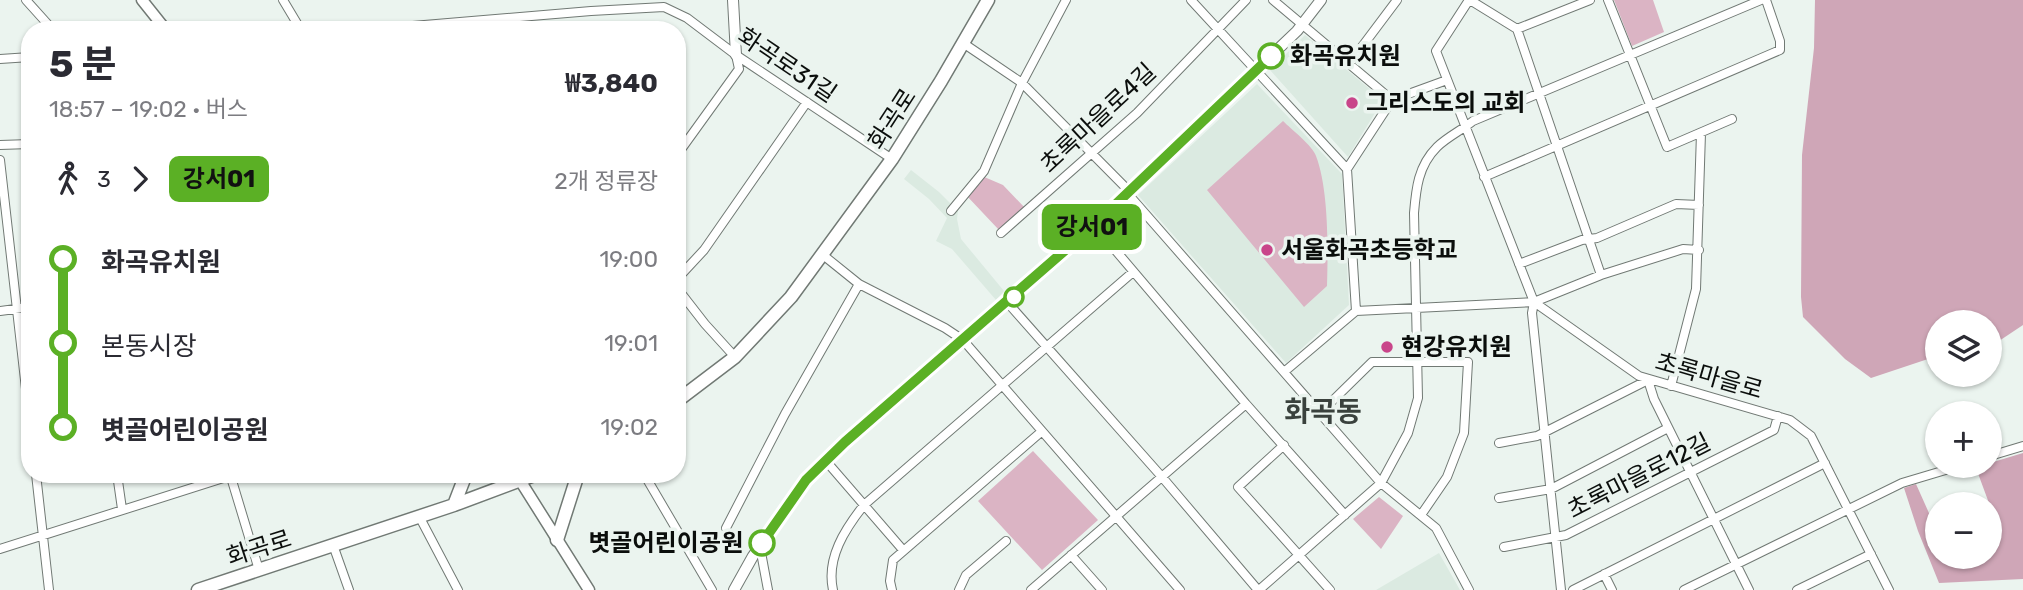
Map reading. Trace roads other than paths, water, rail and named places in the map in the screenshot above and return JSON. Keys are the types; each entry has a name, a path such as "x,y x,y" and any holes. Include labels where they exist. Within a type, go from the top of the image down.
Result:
{"main road":[{"path":"142,0 159,21"},
{"name":"화곡로","path":"686,394 735,357 791,298 892,159 988,0"},
{"path":"454,505 463,483"},
{"name":"화곡로","path":"206,589 454,505 506,483"},
{"path":"521,483 589,590"},
{"path":"557,540 575,483"}],"street":[{"path":"26,0 45,21"},
{"path":"283,0 296,21"},
{"path":"686,142 738,69 733,0"},
{"path":"951,211 984,171 1022,83 1066,0"},
{"path":"1191,0 1347,169"},
{"name":"초록마을로4길","path":"1001,233 1137,113 1246,0"},
{"path":"1273,0 1392,100"},
{"path":"733,590 806,480 1129,193 1302,24 1321,0"},
{"path":"1349,64 1397,0"},
{"path":"1561,590 1532,313 1534,302 1436,51 1469,0 1517,29 1601,275"},
{"path":"1517,29 1590,0"},
{"path":"1608,0 1667,147 1732,119"},
{"path":"1007,302 1258,590 1381,483 1408,433 1418,398 1414,213 1416,185 1423,166 1437,146 1473,121 1763,0 1780,41 1780,50 1485,177"},
{"name":"화곡로31길","path":"472,21 664,7 687,18 736,55 892,159"},
{"path":"963,43 1022,83 1092,152 1381,483 1436,528 1469,590"},
{"path":"0,60 21,58"},
{"path":"1356,311 1347,169 1392,100 1447,80"},
{"path":"686,269 704,250 807,102"},
{"path":"1671,386 1696,289 1701,133"},
{"path":"0,145 21,144"},
{"path":"0,160 21,344"},
{"path":"1519,264 1582,240 1589,240 1676,204 1699,205"},
{"path":"1094,225 1246,404 1345,515"},
{"path":"1283,372 1356,311 1534,302 1601,275 1683,249 1699,250"},
{"path":"823,255 859,284 963,340 1180,590"},
{"path":"833,590 831,579 837,547 863,505 1133,272"},
{"path":"726,528 785,414 859,284"},
{"path":"686,300 735,357"},
{"name":"초록마을로","path":"1534,302 1639,376 1790,420 1811,436 1889,590"},
{"path":"0,311 21,308"},
{"path":"1319,414 1372,362 1468,362 1464,433 1447,477 1421,515"},
{"path":"1499,443 1537,436 1648,380 1654,399 1749,590"},
{"path":"1031,590 1246,404"},
{"name":"초록마을로12길","path":"1504,547 1566,535 1774,430 1778,416"},
{"path":"1499,498 1550,489 1668,428"},
{"path":"892,590 890,581 893,560 1041,432"},
{"path":"1284,445 1238,488 1330,590"},
{"path":"2002,452 2023,446"},
{"path":"826,461 904,550"},
{"path":"1573,590 1825,463"},
{"path":"1684,590 1848,508 1902,483 1925,476"},
{"path":"37,483 49,590"},
{"path":"118,483 122,509"},
{"path":"0,549 206,483"},
{"path":"234,483 259,570"},
{"path":"649,483 712,590"},
{"path":"419,516 458,590"},
{"path":"959,590 966,575 1006,541"},
{"path":"333,545 349,590"},
{"path":"760,547 768,590"},
{"path":"1797,590 1871,554"},
{"path":"1070,555 1102,590"},
{"path":"1604,574 1612,590"}],"place":[{"name":"화곡유치원","path":"1271,56"},
{"name":"그리스도의 교회","path":"1352,103"},
{"name":"서울화곡초등학교","path":"1267,250"},
{"name":"현강유치원","path":"1387,347"},
{"name":"볏골어린이공원","path":"762,543"}],"district":[{"name":"화곡동","path":"1323,411"}]}
